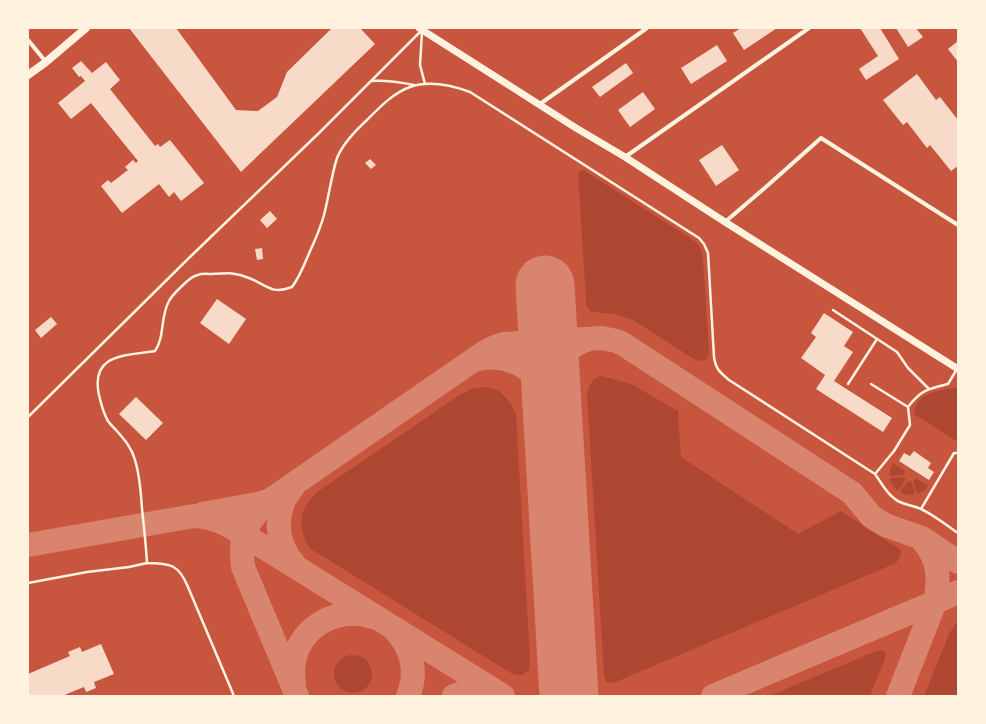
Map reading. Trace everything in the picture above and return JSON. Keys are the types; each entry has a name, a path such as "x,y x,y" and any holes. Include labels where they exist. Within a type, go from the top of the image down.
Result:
{"main road":[{"path":"28,75 46,62 86,28"},
{"path":"421,29 958,369"}],"street":[{"path":"540,104 647,28"},
{"path":"625,157 809,28"},
{"path":"28,40 46,62"},
{"path":"725,222 821,138 958,225"}],"lane":[{"path":"28,417 186,260 318,133 421,29"},
{"path":"421,29 420,65 425,84"},
{"path":"370,81 399,82 414,86"},
{"path":"147,563 141,492 135,459 128,445 107,421 98,389 97,378 100,370 111,359 155,351 160,339 168,303 172,296 187,281 196,275 233,273 248,277 271,289 277,290 292,287 300,274 319,230 333,173 345,144 359,127 391,98 404,89 425,84 454,86 470,92 699,238 704,244 709,259 714,357 717,369 729,380 875,474 883,486 896,500 921,509 958,533"},
{"path":"833,310 897,352 908,368 929,389"},
{"path":"848,384 877,339"},
{"path":"875,474 894,451 910,425 908,407 919,394 929,389 948,384 958,369"},
{"path":"871,384 908,407"},
{"path":"921,509 954,453 958,453"},
{"path":"28,583 147,563 168,564 176,568 181,573 188,588 234,696"}],"shaded area":[{"path":"583,170 692,239 699,246 703,260 709,350 708,356 705,360 699,361 694,359 633,320 615,314 593,312 590,311 586,305 578,175 579,172"},
{"path":"601,376 631,384 678,411 681,457 798,534 841,511 900,549 901,555 896,563 618,681 611,683 606,682 604,674 587,395 593,380"},
{"path":"485,387 498,390 509,401 516,414 530,660 529,670 520,675 515,675 509,672 314,551 310,548 303,535 303,511 308,502 316,493 458,396 471,389"},
{"path":"958,387 958,442 916,416 914,411 921,398 926,395"},
{"path":"893,463 905,471 904,475 890,476 890,470"},
{"path":"905,477 906,479 898,491 892,484 890,478"},
{"path":"916,478 928,486 924,491 917,494 913,481"},
{"path":"908,481 911,481 915,494 906,495 900,492"},
{"path":"958,621 958,696 924,696 949,634"},
{"path":"882,650 886,653 885,659 870,696 769,696 874,652"},
{"path":"349,655 357,655 367,660 371,667 371,681 367,688 357,693 349,693 339,688 337,685 334,678 334,670 339,660 342,658"}],"building":[{"path":"129,28 176,28 236,110 258,111 277,97 287,72 332,28 360,28 375,44 241,172"},
{"path":"741,28 777,28 744,50 733,33"},
{"path":"860,28 880,28 899,59 866,80 859,69 878,56"},
{"path":"896,28 916,28 923,37 908,47"},
{"path":"958,41 958,62 948,49"},
{"path":"717,45 727,61 691,84 681,68"},
{"path":"81,61 92,73 106,62 120,80 110,89 155,146 158,144 160,147 170,140 204,183 181,201 174,192 169,197 159,184 122,213 101,186 108,180 111,183 128,170 125,167 133,160 136,163 138,161 91,103 71,119 58,103 85,81 81,76 79,77 72,68"},
{"path":"626,63 633,73 600,97 592,87"},
{"path":"917,74 936,100 940,97 958,120 958,166 951,171 930,145 927,148 907,122 903,125 883,100"},
{"path":"643,92 655,109 630,127 618,110"},
{"path":"722,145 739,170 716,186 699,160"},
{"path":"370,159 376,165 371,169 365,163"},
{"path":"270,211 277,219 267,228 260,220"},
{"path":"262,248 263,259 257,260 255,249"},
{"path":"217,299 246,319 229,344 200,323"},
{"path":"824,313 853,332 844,346 853,352 834,381 892,418 883,432 816,389 825,375 801,358 816,337 811,333"},
{"path":"51,317 57,324 41,338 35,330"},
{"path":"136,397 163,423 146,440 119,414"},
{"path":"914,451 931,463 928,468 934,472 929,480 899,461 904,453 910,456"},
{"path":"101,644 114,674 94,682 96,688 86,692 84,687 62,696 28,696 28,674 70,656 68,652 80,647 82,652"}],"taxiway":[{"path":"297,696 243,567 242,546 247,528 251,521 256,513 272,499 485,352 504,344 601,338 617,341 852,493 872,517 885,525 922,538 958,562"},
{"path":"551,385 562,356 573,346 589,339"},
{"path":"478,359 505,359 522,366 536,377 552,404"},
{"path":"294,486 282,505 279,526 283,546 295,565"},
{"path":"202,514 271,500"},
{"path":"28,545 194,516 215,520 238,531 503,696"},
{"path":"898,696 935,602 937,593 937,569 932,554 922,540"},
{"path":"713,696 958,592"},
{"path":"294,683 293,666 297,651 304,638 314,628 327,620 341,615 357,614 373,617"},
{"path":"395,630 406,645 412,661 413,679 408,696"},
{"path":"454,696 475,690 485,690 496,693"}],"runway":[{"path":"545,285 569,696"}]}
